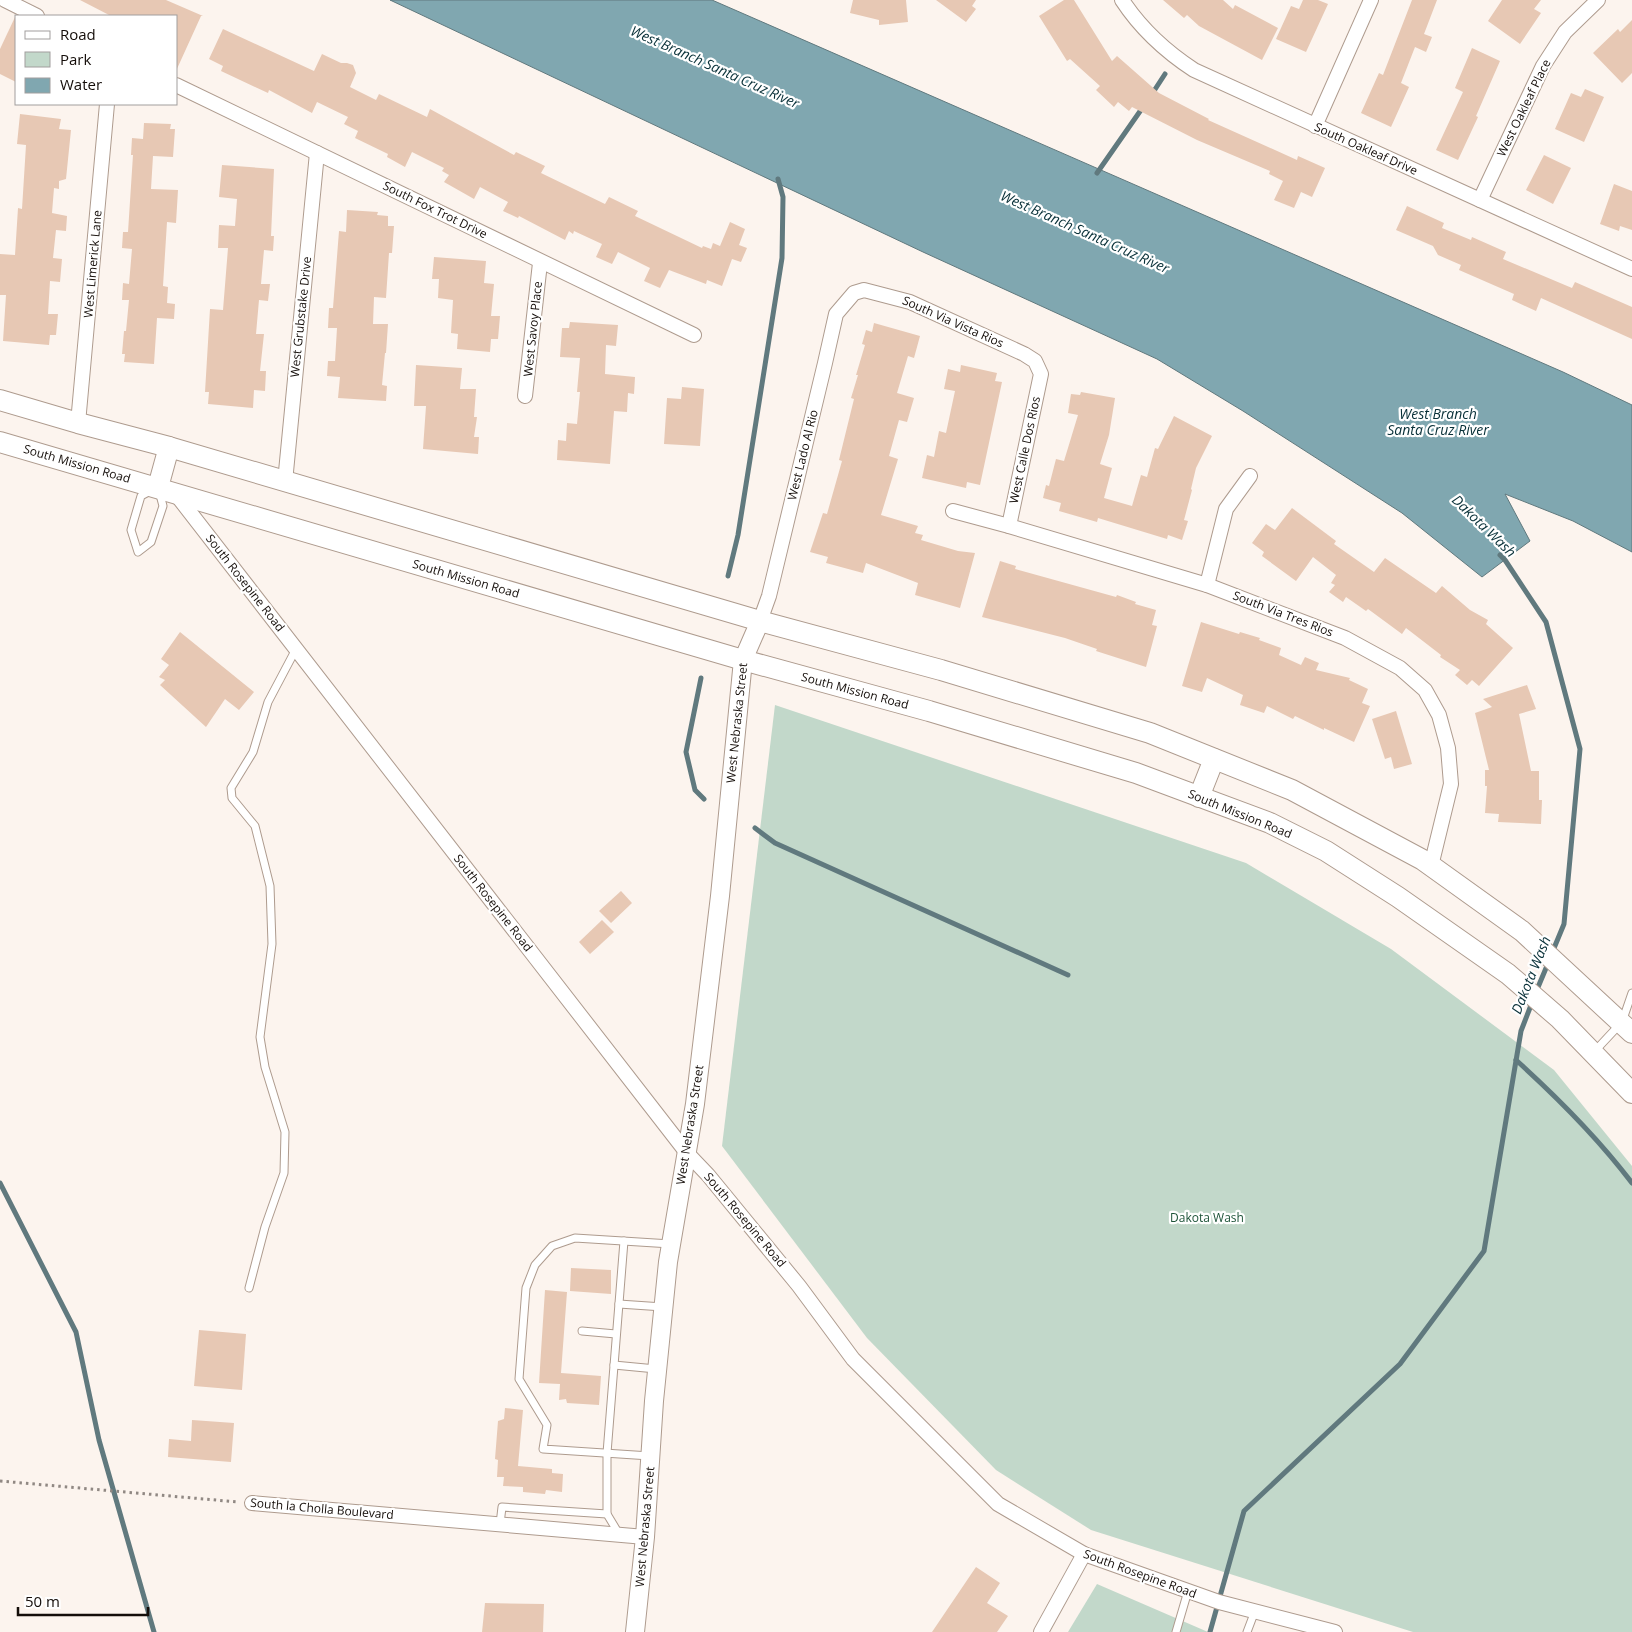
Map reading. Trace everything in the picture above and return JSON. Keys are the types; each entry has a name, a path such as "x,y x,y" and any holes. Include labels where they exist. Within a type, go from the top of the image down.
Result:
{"main road":[{"path":"0,400 78,423 169,446 285,482 760,621 941,670 1150,733 1292,790 1431,866 1522,931 1572,977 1629,1024"},
{"name":"South Mission Road","path":"0,442 743,660 948,717 1136,774 1270,824 1326,851 1398,896 1508,974 1560,1019 1594,1052 1632,1094"},
{"path":"166,490 169,446"},
{"path":"1199,797 1214,759"}],"street":[{"path":"5,0 35,15"},
{"name":"South Oakleaf Drive","path":"1122,0 1147,33 1158,44 1181,62 1214,81 1632,268"},
{"path":"1315,126 1371,0"},
{"name":"West Oakleaf Place","path":"1480,200 1543,66 1565,32 1598,0"},
{"name":"South Fox Trot Drive","path":"178,86 540,263 694,335"},
{"name":"West Limerick Lane","path":"78,423 107,105"},
{"name":"West Grubstake Drive","path":"285,482 317,153"},
{"name":"West Savoy Place","path":"525,396 540,263"},
{"name":"South Via Vista Rios","path":"854,293 864,290 910,302 1024,354 1036,361 1041,374"},
{"name":"West Lado Al Rio","path":"760,621 769,596 826,363 836,314 854,293"},
{"name":"West Calle Dos Rios","path":"1009,526 1041,374"},
{"path":"1207,585 1226,509 1250,476"},
{"name":"South Rosepine Road","path":"166,490 296,648 686,1153 708,1175 799,1286 853,1359 998,1504 1084,1554 1219,1602 1335,1632"},
{"name":"South Via Tres Rios","path":"953,511 1207,585 1345,638 1400,668 1425,690 1439,715 1448,748 1451,784 1431,866"},
{"name":"West Nebraska Street","path":"635,1632 645,1537 663,1307 671,1244 695,1104 718,906 743,660 760,621"},
{"name":"South la Cholla Boulevard","path":"252,1503 645,1537"},
{"path":"1041,1632 1084,1554"}],"lane":[{"path":"166,490 163,506 151,542 138,552 132,530 141,496 166,490"},
{"path":"249,1288 265,1227 284,1172 285,1132 265,1066 260,1037 272,944 270,886 255,826 232,798 231,788 254,752 268,702 296,648"},
{"path":"1594,1052 1629,1024 1632,993"},
{"path":"650,1456 543,1449 547,1425 520,1379 526,1288 535,1265 552,1246 575,1238 671,1244"},
{"path":"620,1534 607,1514 607,1453 624,1241"},
{"path":"619,1304 663,1307"},
{"path":"582,1331 616,1334"},
{"path":"614,1365 657,1369"},
{"path":"500,1524 502,1507 607,1514"},
{"path":"1176,1632 1188,1591"},
{"path":"1247,1632 1255,1611"}],"path":[{"name":"South la Cholla Boulevard","path":"0,1481 252,1503"}],"green space":[{"name":"Dakota Wash","path":"775,705 1246,863 1391,949 1554,1070 1632,1166 1632,1632 1413,1632 1091,1530 996,1470 867,1338 722,1146"},
{"path":"1097,1584 1208,1632 1068,1632"}],"water":[{"name":"West Branch Santa Cruz River","path":"390,0 712,0 1563,372 1632,405 1632,552 1573,521 1505,494 1530,541 1482,577 1402,513 1243,411 1157,359 923,252"}],"building":[{"path":"80,0 166,0 203,16 201,16 178,67 178,15 109,15"},
{"path":"853,0 906,0 908,22 879,25 879,20 850,13"},
{"path":"936,0 976,0 972,6 976,9 966,22"},
{"path":"1064,0 1074,0 1112,61 1117,56 1159,93 1208,120 1297,160 1298,156 1325,168 1312,197 1301,192 1294,208 1274,200 1283,181 1269,174 1270,171 1197,140 1132,107 1129,111 1118,102 1114,107 1096,90 1100,86 1070,59 1067,61 1039,16"},
{"path":"1163,0 1223,0 1233,9 1235,5 1278,28 1262,60 1199,26 1187,15 1184,18"},
{"path":"1303,0 1318,0 1328,4 1306,52 1276,39 1291,6 1299,9"},
{"path":"1412,0 1437,0 1424,34 1432,37 1426,52 1415,47 1401,83 1409,87 1391,127 1361,113 1379,73 1383,75"},
{"path":"1502,0 1541,0 1534,9 1541,13 1520,44 1488,21"},
{"path":"15,17 15,82 0,74 0,49"},
{"path":"1632,20 1632,73 1622,83 1593,53 1618,29 1620,32"},
{"path":"223,29 314,71 322,54 341,63 353,65 356,73 350,87 376,100 379,94 427,117 430,109 514,155 516,152 545,166 541,173 605,204 609,197 638,211 635,216 702,248 703,246 711,249 713,243 720,246 730,222 745,229 739,245 747,248 741,262 732,259 722,286 707,280 706,284 669,270 660,288 644,281 650,268 618,252 612,264 596,257 602,244 574,231 573,234 569,231 565,240 519,216 518,218 503,211 508,202 480,187 474,199 444,182 449,175 442,171 444,168 412,152 405,167 387,157 388,154 355,138 358,131 344,124 348,117 317,102 312,113 269,90 268,93 221,71 223,66 209,59"},
{"path":"1472,48 1500,61 1476,116 1478,117 1458,160 1436,150 1463,92 1455,88"},
{"path":"1585,89 1604,97 1584,142 1555,129 1571,93 1581,97"},
{"path":"20,114 61,119 59,129 71,130 66,179 59,181 59,189 54,188 52,213 67,216 66,231 56,230 53,258 62,259 60,282 50,281 48,314 58,314 56,335 50,335 49,345 3,341 6,295 0,295 0,254 15,255 18,208 22,209 26,145 17,144"},
{"path":"144,123 171,124 170,129 175,129 173,157 153,156 151,189 178,190 176,223 167,222 163,286 168,287 167,303 175,304 174,319 157,318 154,364 124,362 125,354 122,354 129,300 122,300 123,283 129,284 132,249 122,248 123,232 128,232 133,155 131,155 132,138 143,139"},
{"path":"1544,155 1571,168 1553,204 1526,190"},
{"path":"222,165 274,169 271,236 274,236 273,251 264,250 261,284 270,284 268,301 259,300 256,334 264,334 260,371 266,371 265,391 254,390 253,408 208,404 209,392 205,392 210,309 223,310 228,248 218,248 219,225 235,226 237,199 219,197"},
{"path":"1614,184 1632,191 1632,230 1620,226 1619,231 1600,224"},
{"path":"1407,206 1444,223 1442,228 1471,240 1472,237 1506,252 1503,259 1572,288 1575,282 1632,307 1632,339 1541,298 1536,311 1512,300 1514,294 1459,270 1461,265 1438,255 1433,246 1396,230"},
{"path":"347,210 378,212 377,215 388,216 388,226 394,226 392,253 389,253 386,298 374,297 373,324 388,324 382,385 387,386 386,401 338,398 340,377 327,376 328,361 335,361 337,328 328,328 329,308 333,308 339,231 346,232"},
{"path":"434,257 486,261 484,283 494,284 491,316 500,316 498,339 491,339 490,352 457,349 458,334 451,333 453,300 438,298 439,279 432,279"},
{"path":"570,322 618,325 616,346 606,345 605,374 635,377 634,394 628,393 627,412 614,411 610,464 557,460 558,440 566,441 567,423 577,424 580,392 577,392 580,358 560,357 562,328 569,328"},
{"path":"874,323 920,336 914,358 908,356 897,393 914,398 907,422 899,420 889,456 898,459 881,515 918,526 915,533 923,535 921,540 958,551 975,553 960,608 915,595 918,583 866,563 863,573 826,563 828,557 810,552 823,513 827,514 842,461 839,460 854,399 851,398 865,345 862,344 866,330 872,332"},
{"path":"416,365 462,368 460,389 476,389 474,417 477,417 474,437 479,437 478,454 423,449 426,406 414,406"},
{"path":"961,365 997,373 995,381 1002,382 980,485 967,482 966,488 922,478 927,455 934,457 939,431 946,433 955,391 944,389 948,369 960,372"},
{"path":"682,387 704,389 700,446 664,444 667,398 681,399"},
{"path":"1081,392 1115,398 1109,435 1100,464 1112,468 1104,498 1132,506 1141,475 1147,477 1155,448 1158,449 1174,416 1212,436 1196,468 1184,520 1188,521 1182,540 1168,535 1167,539 1098,518 1097,522 1059,511 1061,503 1043,498 1046,485 1049,486 1056,459 1064,461 1078,415 1068,413 1071,394 1080,395"},
{"path":"1292,508 1336,541 1334,544 1374,572 1385,558 1436,593 1442,586 1470,610 1488,620 1486,624 1513,648 1479,686 1472,680 1467,685 1455,675 1460,670 1440,657 1441,655 1406,628 1402,634 1368,609 1366,611 1346,597 1343,602 1329,592 1335,585 1331,583 1336,575 1313,557 1296,581 1262,556 1264,552 1252,543 1266,524 1275,530"},
{"path":"1000,561 1016,566 1015,569 1116,597 1117,595 1136,602 1135,604 1156,610 1152,625 1157,626 1146,667 1096,651 1097,649 1065,638 982,617"},
{"path":"1201,622 1239,634 1240,632 1260,638 1259,640 1281,648 1279,655 1301,665 1305,657 1319,663 1316,670 1350,678 1349,680 1368,689 1362,703 1370,706 1354,742 1295,716 1293,719 1267,706 1264,713 1240,705 1243,695 1207,678 1202,692 1182,686"},
{"path":"180,632 254,692 239,710 225,699 206,727 160,685 165,680 159,677 169,665 161,659"},
{"path":"1527,685 1536,709 1519,714 1531,771 1539,771 1539,800 1542,800 1541,824 1498,822 1499,814 1485,813 1487,786 1485,786 1485,770 1489,770 1475,713 1492,707 1483,699"},
{"path":"1396,711 1412,764 1394,769 1391,757 1385,759 1372,719"},
{"path":"621,891 632,903 611,923 599,911"},
{"path":"602,920 614,932 590,954 579,942"},
{"path":"571,1268 611,1270 611,1294 570,1291"},
{"path":"545,1290 567,1292 561,1373 601,1376 599,1405 567,1403 566,1399 559,1400 560,1384 539,1383"},
{"path":"199,1330 246,1334 242,1390 194,1386"},
{"path":"505,1408 523,1410 518,1466 552,1469 552,1473 563,1474 562,1492 546,1490 545,1494 523,1492 523,1487 503,1486 504,1477 497,1477 498,1460 495,1459 498,1421 504,1419"},
{"path":"192,1420 234,1423 231,1462 168,1457 169,1439 191,1441"},
{"path":"976,1567 1000,1583 987,1603 1008,1616 997,1632 932,1632"},
{"path":"485,1603 544,1604 543,1632 482,1632"}],"waterway":[{"path":"1152,94 1165,74"},
{"path":"1097,173 1143,107"},
{"path":"728,576 738,535 782,258 783,197 778,179"},
{"name":"Dakota Wash","path":"1500,555 1546,622 1580,749 1564,924 1552,953"},
{"path":"701,678 686,752 695,790 704,799"},
{"path":"755,828 775,843 1068,975"},
{"name":"Dakota Wash","path":"1536,992 1549,961"},
{"name":"Dakota Wash","path":"1210,1632 1244,1511 1400,1364 1484,1251 1521,1031 1533,1000"},
{"path":"1516,1060 1577,1119 1632,1183"},
{"path":"0,1183 76,1332 99,1440 154,1632"}]}
